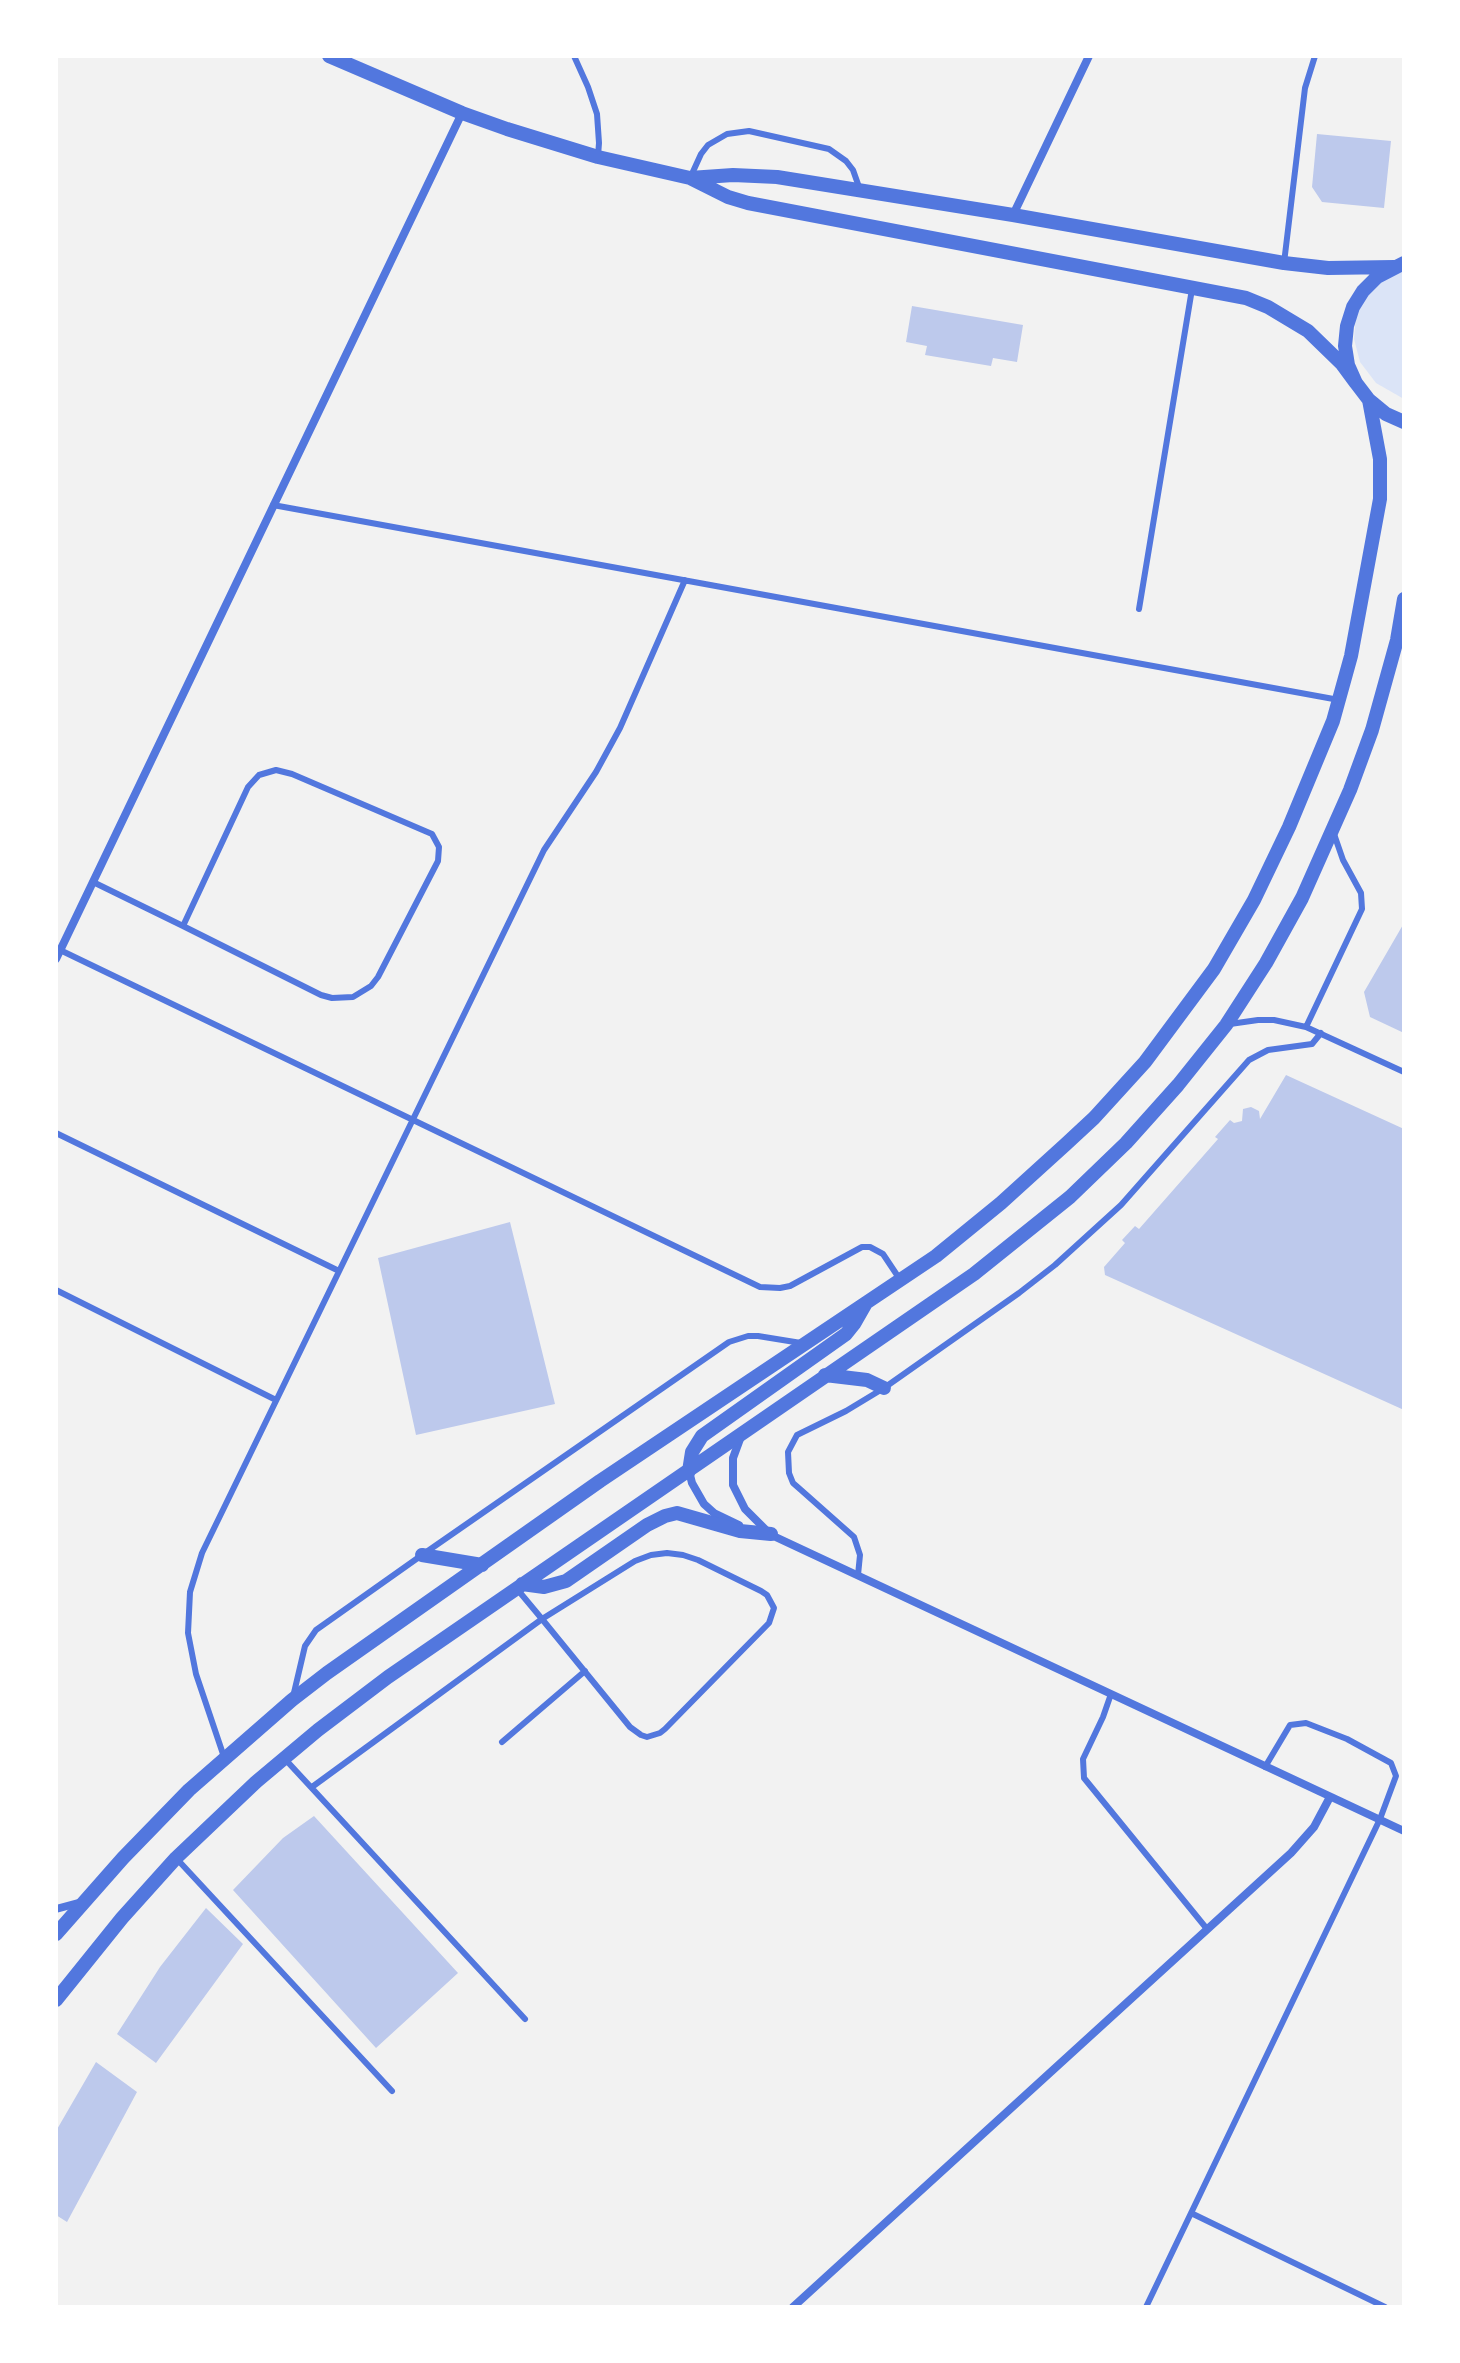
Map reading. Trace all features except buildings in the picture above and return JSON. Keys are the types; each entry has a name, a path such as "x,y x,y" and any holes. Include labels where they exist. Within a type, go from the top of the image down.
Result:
{"street":[{"path":"329,56 462,113 552,144 690,178 728,197 1246,298 1288,318 1326,347 1369,400 1386,414 1404,422"},
{"path":"1013,215 1089,56"},
{"path":"58,954 462,113"},
{"path":"690,178 755,175 1013,215 1284,263 1339,268 1399,265"},
{"path":"1356,383 1348,365 1345,346 1353,307 1370,284 1399,265"},
{"path":"56,1934 156,1824 224,1757 292,1700 600,1481 901,1280 969,1231 1120,1091 1168,1033 1214,969 1254,900 1317,763 1351,656 1380,499 1380,459 1369,400"},
{"path":"56,2000 122,1918 176,1858 284,1758 364,1695 519,1586 974,1274 1070,1197 1153,1114 1226,1025 1285,931 1333,831 1377,715 1397,640 1404,599"},
{"path":"866,1303 846,1334 702,1436 692,1452 689,1471 697,1495 714,1513 736,1524 771,1534 1404,1831"},
{"path":"825,1375 872,1381 884,1388"},
{"path":"744,1432 733,1458 733,1485 745,1509 771,1534"},
{"path":"519,1586 544,1587 566,1581 647,1525 677,1513 740,1531 771,1534"},
{"path":"422,1555 482,1565"},
{"path":"793,2307 1303,1841 1330,1797"},
{"path":"56,1909 86,1900"}],"lane":[{"path":"574,56 597,114 598,157"},
{"path":"1284,263 1305,88 1315,56"},
{"path":"690,178 708,145 727,134 749,131 829,149 853,170 859,191"},
{"path":"1139,609 1193,287"},
{"path":"273,505 1339,700"},
{"path":"224,1757 191,1654 187,1623 190,1592 202,1553 544,850 596,772 620,728 685,580"},
{"path":"93,882 321,995 353,997 371,986 378,977 438,861 439,847 432,834 292,774 267,771 248,787 183,926"},
{"path":"1306,1027 1362,909 1361,893 1343,860 1333,831"},
{"path":"58,954 413,1119 760,1287 790,1286 854,1251 870,1247 883,1254 901,1280"},
{"path":"1226,1025 1266,1020 1306,1027 1404,1072"},
{"path":"858,1575 860,1555 854,1537 793,1483 788,1452 797,1435 884,1388 1019,1293 1088,1236 1151,1172 1249,1060 1268,1050 1307,1046 1316,1041 1321,1033"},
{"path":"56,1133 339,1271"},
{"path":"56,1290 276,1400"},
{"path":"292,1700 305,1646 316,1630 422,1555 729,1342 758,1336 805,1343"},
{"path":"312,1787 542,1619 635,1561 667,1553 698,1560 761,1591 772,1601 774,1608 769,1623 660,1733 647,1737 635,1732 542,1619 519,1586"},
{"path":"502,1742 585,1671"},
{"path":"1111,1694 1083,1759 1084,1778 1207,1929"},
{"path":"1146,2307 1380,1819 1396,1776 1391,1763 1347,1739 1306,1723 1290,1725 1265,1767"},
{"path":"284,1758 525,2019"},
{"path":"176,1858 392,2091"},
{"path":"1191,2213 1385,2307"}],"shaded area":[{"path":"1404,263 1404,399 1376,383 1360,362 1354,339 1361,299"}]}
